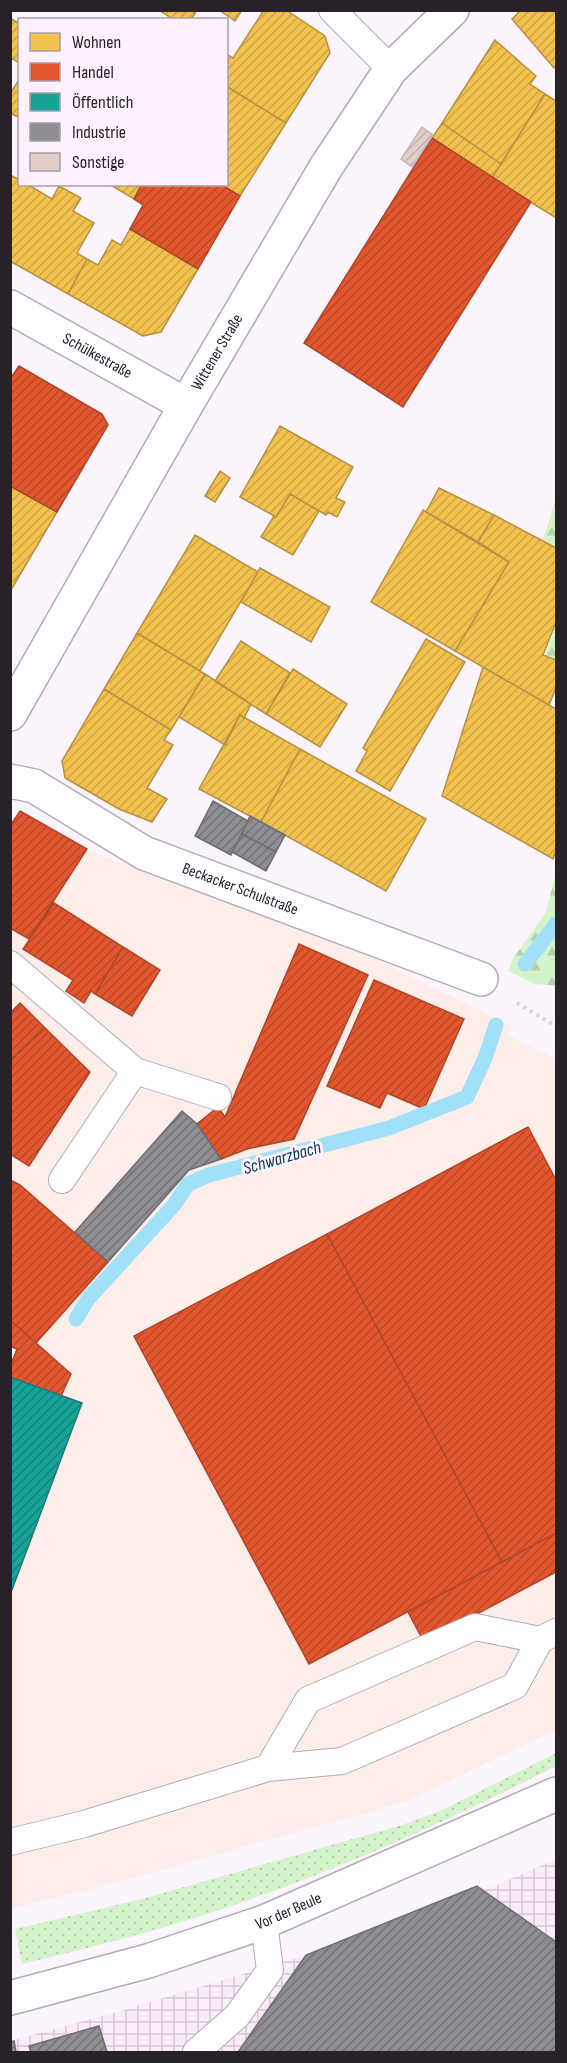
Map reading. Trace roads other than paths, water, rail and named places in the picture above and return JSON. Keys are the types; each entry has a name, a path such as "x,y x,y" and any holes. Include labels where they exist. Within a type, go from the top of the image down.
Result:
{"street":[{"name":"Wittener Straße","path":"10,714 186,405 326,167 391,69 452,10"},
{"name":"Schülkestraße","path":"10,307 186,405"},
{"name":"Beckacker Schulstraße","path":"10,781 34,786 144,853 481,979"},
{"name":"Vor der Beule","path":"10,1998 148,1961 264,1922 556,1794"}],"lane":[{"path":"332,10 391,69"},
{"path":"10,964 135,1071 218,1097"},
{"path":"62,1180 135,1071"},
{"path":"10,1842 84,1824 268,1768 342,1761 515,1686 548,1636 475,1627 308,1700 268,1768"},
{"path":"196,2052 237,2016 270,1970 264,1922"}],"waterway":[{"name":"Schwarzbach","path":"525,964 556,924"},
{"name":"Schwarzbach","path":"76,1319 88,1299 174,1205 188,1184 209,1175 389,1128 467,1097 485,1058 496,1025"}]}
